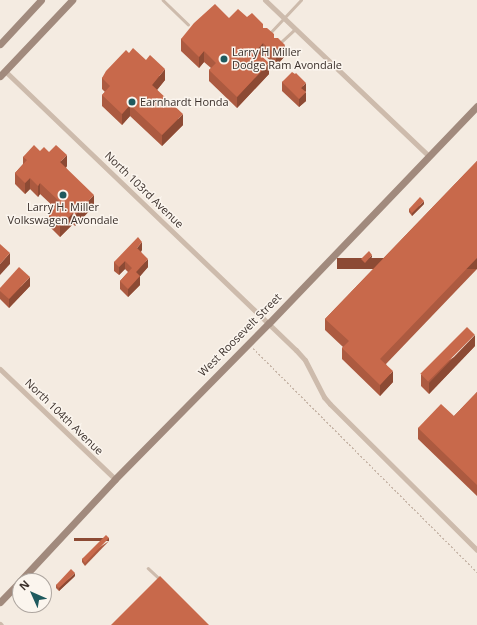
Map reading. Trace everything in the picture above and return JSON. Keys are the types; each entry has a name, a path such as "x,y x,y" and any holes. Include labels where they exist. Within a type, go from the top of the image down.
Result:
{"street":[{"path":"0,44 41,0"},
{"path":"2,74 72,0"},
{"path":"265,0 429,156"},
{"name":"North 103rd Avenue","path":"2,74 269,323 305,360 324,397 330,404 477,550"},
{"name":"West Roosevelt Street","path":"27,573 114,479 269,323 477,106"},
{"name":"North 104th Avenue","path":"0,368 114,479"},
{"name":"West Roosevelt Street","path":"0,602 12,589"}],"lane":[{"path":"164,0 188,24"},
{"path":"265,37 301,0"},
{"path":"276,47 295,29"},
{"path":"148,568 165,584"}],"path":[{"path":"248,344 477,572"}],"building":[{"name":"Larry H Miller Dodge Ram Avondale","path":"215,4 229,18 238,9 247,17 252,13 263,24 263,28 267,28 274,34 274,38 278,38 285,45 276,55 263,43 256,51 269,63 237,97 209,70 216,63 204,51 199,57 181,39 194,23"},
{"name":"Earnhardt Honda","path":"133,48 146,60 150,55 165,69 152,85 183,114 162,135 130,105 122,114 102,95 110,86 102,78 106,71 126,50 129,53"},
{"path":"292,72 295,74 296,73 306,83 301,88 306,92 299,99 282,82"},
{"name":"Larry H. Miller Volkswagen Avondale","path":"34,145 40,151 44,147 49,152 56,145 67,155 60,162 94,195 75,215 73,213 60,226 49,215 60,202 40,183 38,186 30,178 25,183 15,173 27,160 23,157"},
{"path":"477,161 477,258 380,359 393,371 380,385 342,348 349,341 325,319"},
{"path":"420,197 424,201 412,213 409,209"},
{"path":"138,237 142,242 137,248 148,259 136,272 140,276 128,289 120,281 132,268 125,261 119,267 114,262"},
{"path":"0,244 10,253 0,264"},
{"path":"369,251 372,255 365,263 361,259"},
{"path":"19,267 30,277 9,299 0,291 0,288"},
{"path":"467,327 475,335 428,381 420,374"},
{"path":"477,392 477,485 418,428 441,404 454,416"},
{"path":"106,535 109,538 85,563 82,559"},
{"path":"71,569 75,573 59,588 56,585"},
{"path":"160,576 209,625 111,625"}],"place":[{"name":"Larry H Miller Dodge Ram Avondale","path":"224,59"},
{"name":"Earnhardt Honda","path":"132,102"},
{"name":"Larry H. Miller Volkswagen Avondale","path":"63,195"}]}
